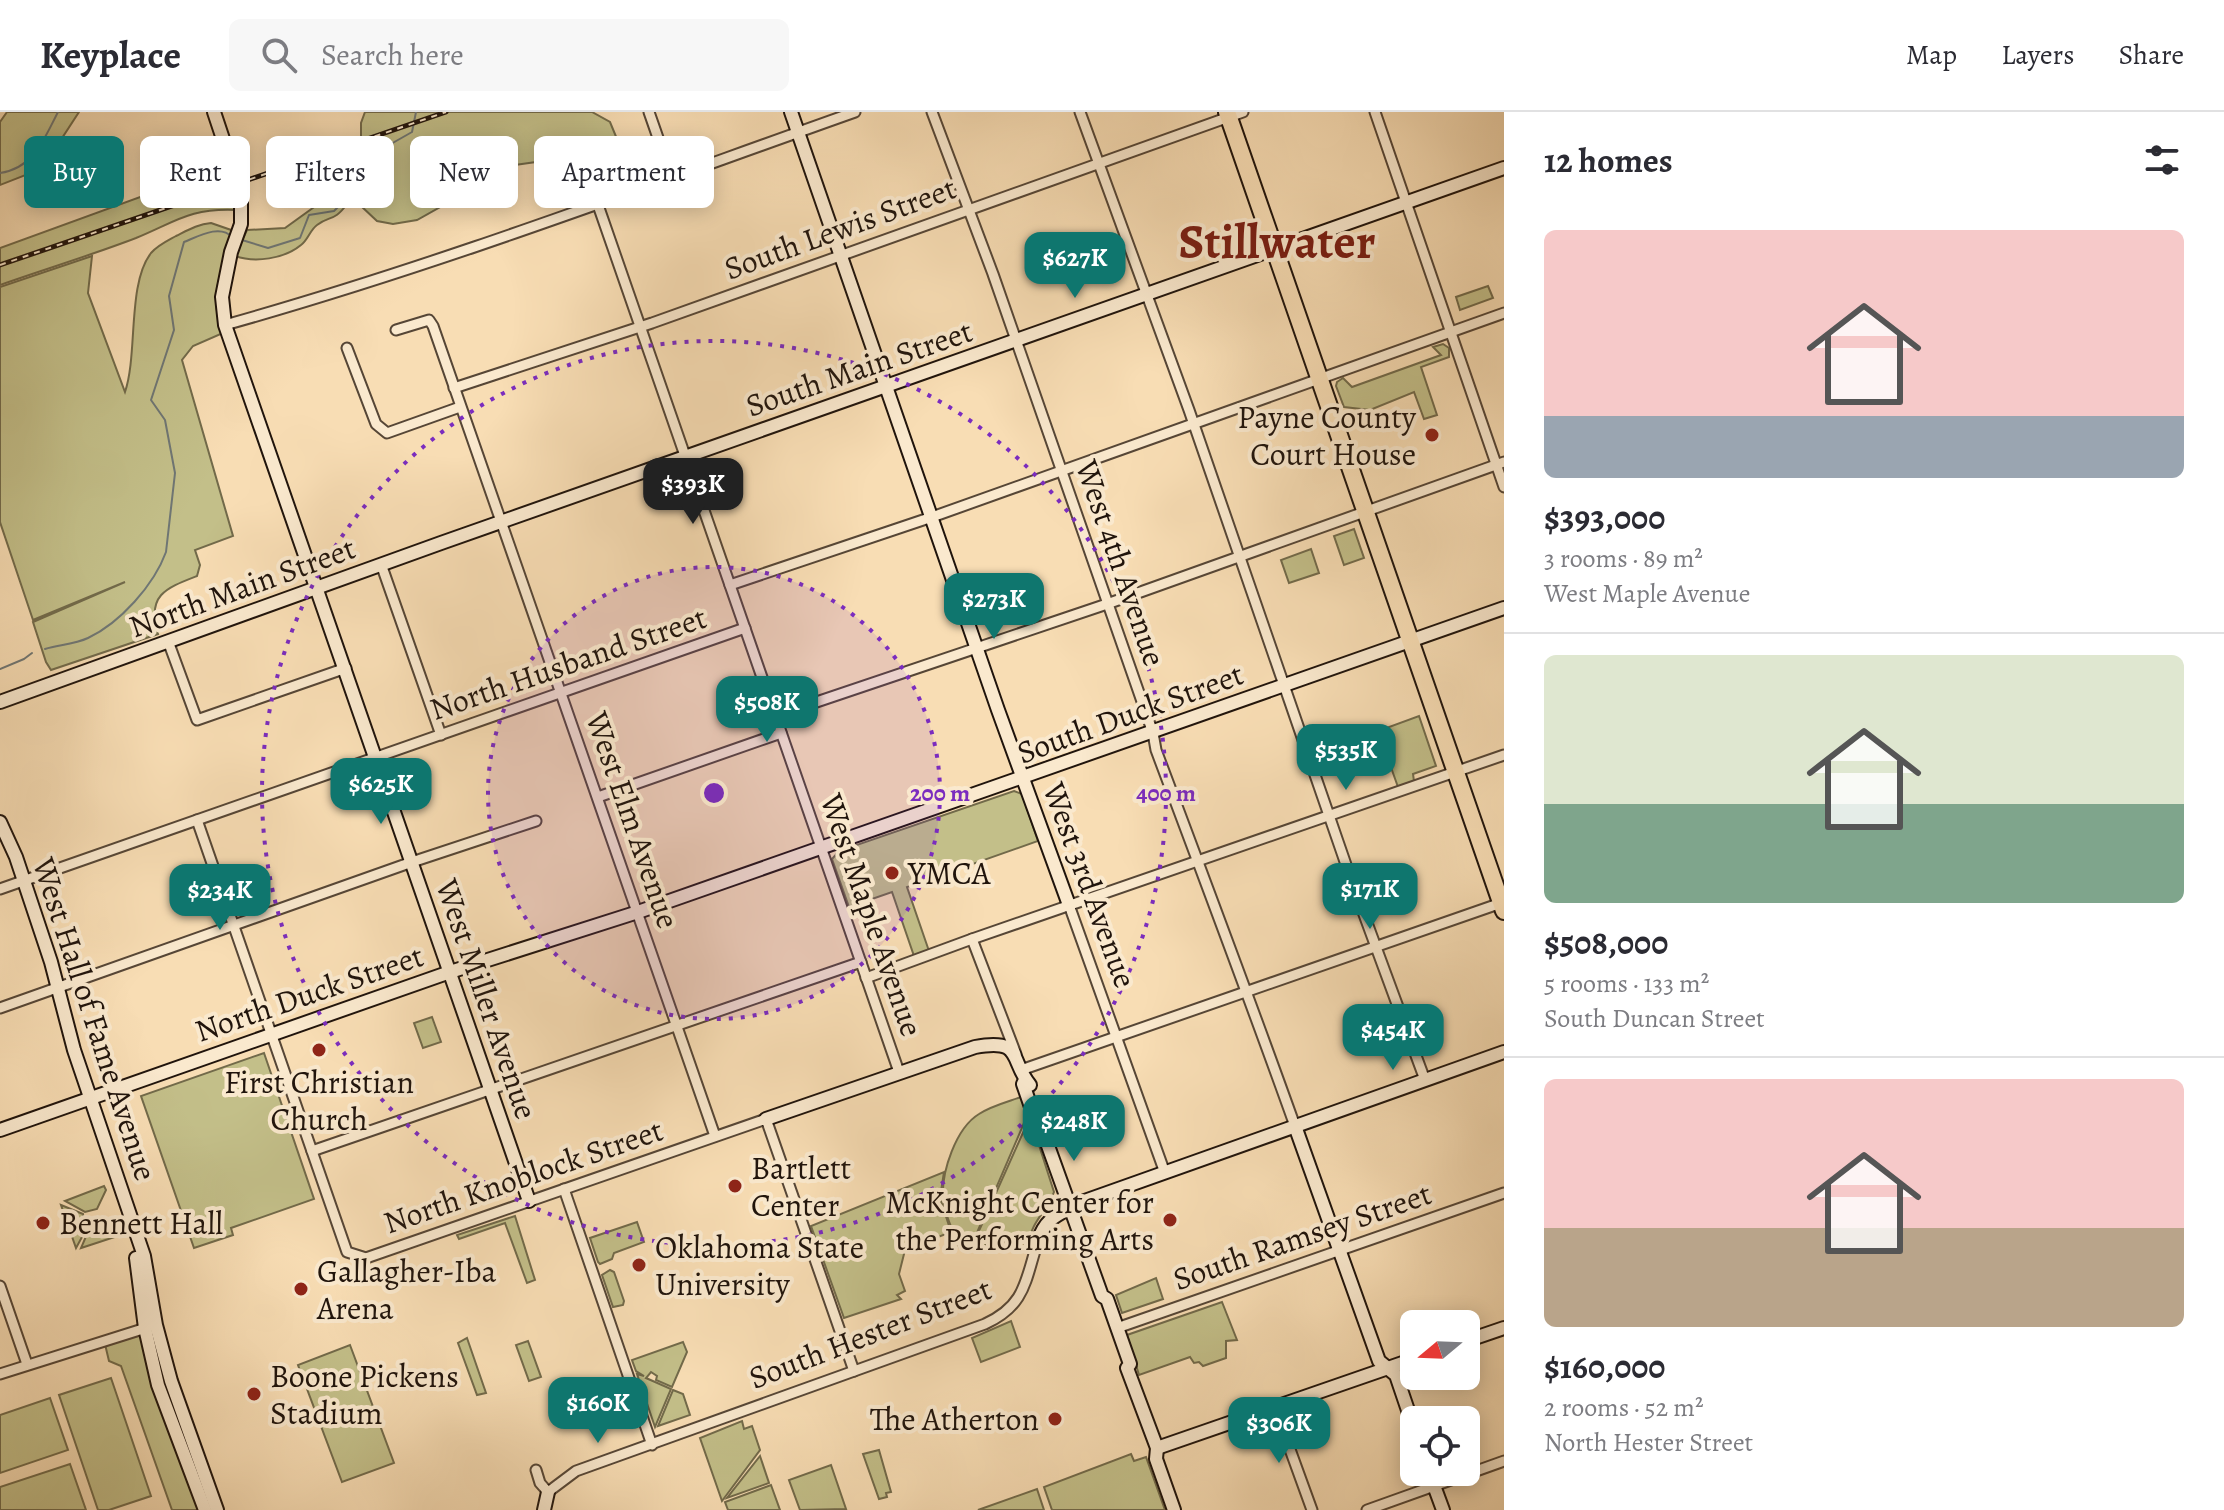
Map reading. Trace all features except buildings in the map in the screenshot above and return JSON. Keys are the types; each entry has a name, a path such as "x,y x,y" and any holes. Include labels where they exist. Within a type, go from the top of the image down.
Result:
{"highway":[{"path":"1233,114 1275,248 1503,905"}],"main road":[{"name":"West Miller Avenue","path":"214,112 239,182 242,219 231,252 222,297 225,325 529,1201"},
{"name":"West 3rd Avenue","path":"791,112 838,256 1069,905"},
{"name":"South Main Street","path":"502,521 887,388 1146,293 1504,168"},
{"name":"North Main Street","path":"0,702 502,521"},
{"name":"South Duck Street","path":"638,912 1504,608"},
{"name":"West Hall of Fame Avenue","path":"0,822 16,857 90,1098 136,1234 158,1385 205,1510"},
{"name":"North Duck Street","path":"0,1130 450,972 638,912"},
{"path":"766,1119 899,1072 989,1044 1003,1045 1021,1069 1038,1127 1042,1129 1102,1296 1100,1301 1122,1366 1127,1368 1181,1510"},
{"name":"South Hester Street","path":"1038,1241 1048,1221 1070,1208 1504,1052"},
{"name":"West 4th Avenue","path":"1295,1126 1379,1361 1396,1375 1407,1406"},
{"path":"1102,1296 1107,1299 1130,1364 1127,1368"},
{"name":"West Hall of Fame Avenue","path":"151,1327 217,1510"},
{"path":"1480,1336 1504,1328"},
{"path":"1158,1451 1400,1364"},
{"path":"1158,1451 1156,1459 1174,1510"},
{"path":"1434,1486 1443,1510"},
{"path":"544,1510 548,1492"}],"street":[{"path":"649,112 657,136"},
{"path":"714,163 855,112"},
{"name":"West 4th Avenue","path":"932,112 1016,341 1153,733 1156,750 1295,1126"},
{"path":"1080,112 1425,1080"},
{"path":"1375,112 1500,463 1504,487"},
{"name":"South Lewis Street","path":"454,388 640,327 1233,114"},
{"path":"225,325 297,305 589,208"},
{"name":"West Maple Avenue","path":"599,208 899,1072"},
{"path":"730,585 932,517 1504,313"},
{"name":"West Elm Avenue","path":"396,330 430,320 715,1136"},
{"path":"347,348 376,424 382,431 387,433 460,407"},
{"path":"775,716 1107,604 1500,463"},
{"path":"381,564 441,735"},
{"name":"North Husband Street","path":"0,889 745,628"},
{"path":"168,641 197,720 346,668"},
{"path":"598,797 781,733"},
{"path":"866,978 1504,755"},
{"path":"197,820 312,1151 861,962"},
{"path":"0,1008 536,821"},
{"name":"West 3rd Avenue","path":"1069,905 1165,1173"},
{"path":"972,939 1021,1069 1503,905"},
{"path":"766,1119 854,1371"},
{"name":"North Knoblock Street","path":"312,1151 347,1252 366,1258 766,1119"},
{"path":"564,1189 652,1445"},
{"name":"South Ramsey Street","path":"1117,1328 1504,1193"},
{"name":"South Hester Street","path":"548,1492 576,1471 985,1324 1010,1309 1023,1294 1038,1241"},
{"path":"0,1286 27,1364"},
{"path":"0,1374 151,1327"},
{"path":"1275,1408 1312,1510"},
{"path":"1480,1470 1504,1461"},
{"path":"536,1470 540,1483 548,1492"},
{"path":"1367,1510 1434,1486"}],"shaded area":[{"path":"7,112 79,112 63,136 24,136 24,176 0,185 0,122"},
{"path":"365,112 592,112 610,122 616,136 534,136 534,162 518,165 518,136 410,136 410,208 438,208 417,220 393,224 377,221 363,208 394,208 394,136 361,136"},
{"path":"140,197 140,208 236,210 195,213 136,238 0,285 0,248 110,208 124,208 124,203"},
{"path":"313,208 344,208 317,225 303,243 286,254 260,259 235,256 247,230 285,228"},
{"path":"211,223 234,231 218,281 216,306 223,333 193,346 182,360 233,536 195,550 200,565 197,576 168,589 157,602 155,621 158,634 51,670 33,622 125,582 33,620 0,522 0,287 92,256 88,293 125,392 136,301 144,266 151,253 163,243"},
{"path":"1488,286 1493,298 1460,310 1456,297"},
{"path":"1443,344 1449,348 1449,357 1421,367 1437,415 1424,419 1414,392 1370,410 1344,407 1336,386 1343,378 1352,387 1441,355 1433,347"},
{"path":"1354,529 1364,558 1344,565 1334,536"},
{"path":"1311,549 1319,573 1289,583 1281,560"},
{"path":"1419,716 1436,766 1413,774 1414,781 1398,787 1378,731"},
{"name":"YMCA","path":"1014,791 1022,794 1038,841 907,887 929,951 914,956 892,892 849,907 832,859 839,851"},
{"path":"432,1017 441,1042 423,1048 414,1023"},
{"path":"264,1053 314,1199 231,1228 233,1235 194,1248 141,1096"},
{"path":"1021,1097 1027,1116 973,1242 959,1247 943,1199 947,1164 963,1129 971,1121 994,1106"},
{"path":"1030,1117 1054,1192 1027,1244 1017,1242 1007,1246 1004,1239 983,1246 978,1233"},
{"path":"944,1172 940,1198 951,1232 905,1250 899,1274 905,1291 897,1295 901,1299 844,1318 811,1226"},
{"path":"104,1186 106,1190 97,1209 85,1212 65,1201"},
{"path":"61,1205 83,1214 84,1224 88,1226 76,1248"},
{"path":"515,1216 535,1280 527,1283 505,1223 459,1239 457,1235"},
{"path":"637,1222 644,1242 614,1253 612,1259 600,1264 590,1238"},
{"path":"101,1223 118,1230 121,1235 81,1248 90,1227"},
{"path":"610,1270 614,1272 623,1305 613,1307 602,1275"},
{"path":"1156,1278 1163,1299 1122,1313 1116,1295"},
{"path":"1222,1302 1237,1340 1226,1341 1226,1358 1203,1366 1199,1362 1194,1363 1190,1357 1139,1375 1127,1335"},
{"path":"1011,1321 1020,1347 981,1362 972,1338"},
{"path":"138,1330 197,1510 172,1510 121,1366 109,1361 104,1340"},
{"path":"467,1338 486,1393 477,1395 458,1343"},
{"path":"528,1341 541,1377 529,1381 516,1345"},
{"path":"683,1342 687,1352 672,1387 656,1380 657,1376 651,1372 646,1378 671,1389 655,1427 637,1374 644,1376 636,1371 632,1360"},
{"path":"350,1345 394,1463 342,1482 298,1365"},
{"path":"111,1378 151,1496 109,1510 98,1510 59,1395"},
{"path":"673,1390 683,1394 690,1415 658,1426"},
{"path":"50,1398 68,1450 0,1473 0,1415"},
{"path":"742,1421 744,1429 752,1426 760,1450 722,1501 700,1438"},
{"path":"879,1450 891,1492 879,1499 863,1454"},
{"path":"1131,1454 1134,1461 1146,1457 1165,1510 1052,1510 1044,1487"},
{"path":"760,1456 769,1483 727,1498"},
{"path":"70,1464 86,1510 0,1510 0,1487"},
{"path":"831,1465 846,1509 800,1510 789,1480"},
{"path":"771,1485 780,1510 728,1510 725,1502"},
{"path":"1037,1489 1044,1510 978,1510"}],"waterway":[{"path":"0,173 30,159 58,112"},
{"path":"242,240 268,248 300,238 309,215 334,211 347,198 360,193 377,170 375,153 412,132 416,112"},
{"path":"45,649 83,640 112,623 134,602 161,565 166,552 175,473 165,420 151,400 174,330 169,296 184,242 215,231 232,237"},
{"path":"0,669 32,653"}],"railway":[{"path":"0,265 446,112"}],"place":[{"name":"Payne County Court House","path":"1432,435"},
{"name":"YMCA","path":"892,873"},
{"name":"First Christian Church","path":"319,1050"},
{"name":"Bartlett Center","path":"735,1186"},
{"name":"McKnight Center for the Performing Arts","path":"1170,1220"},
{"name":"Bennett Hall","path":"43,1223"},
{"name":"Oklahoma State University","path":"639,1265"},
{"name":"Gallagher-Iba Arena","path":"301,1289"},
{"name":"Boone Pickens Stadium","path":"254,1394"},
{"name":"The Atherton","path":"1055,1419"}],"district":[{"name":"Stillwater","path":"1277,242"}]}
